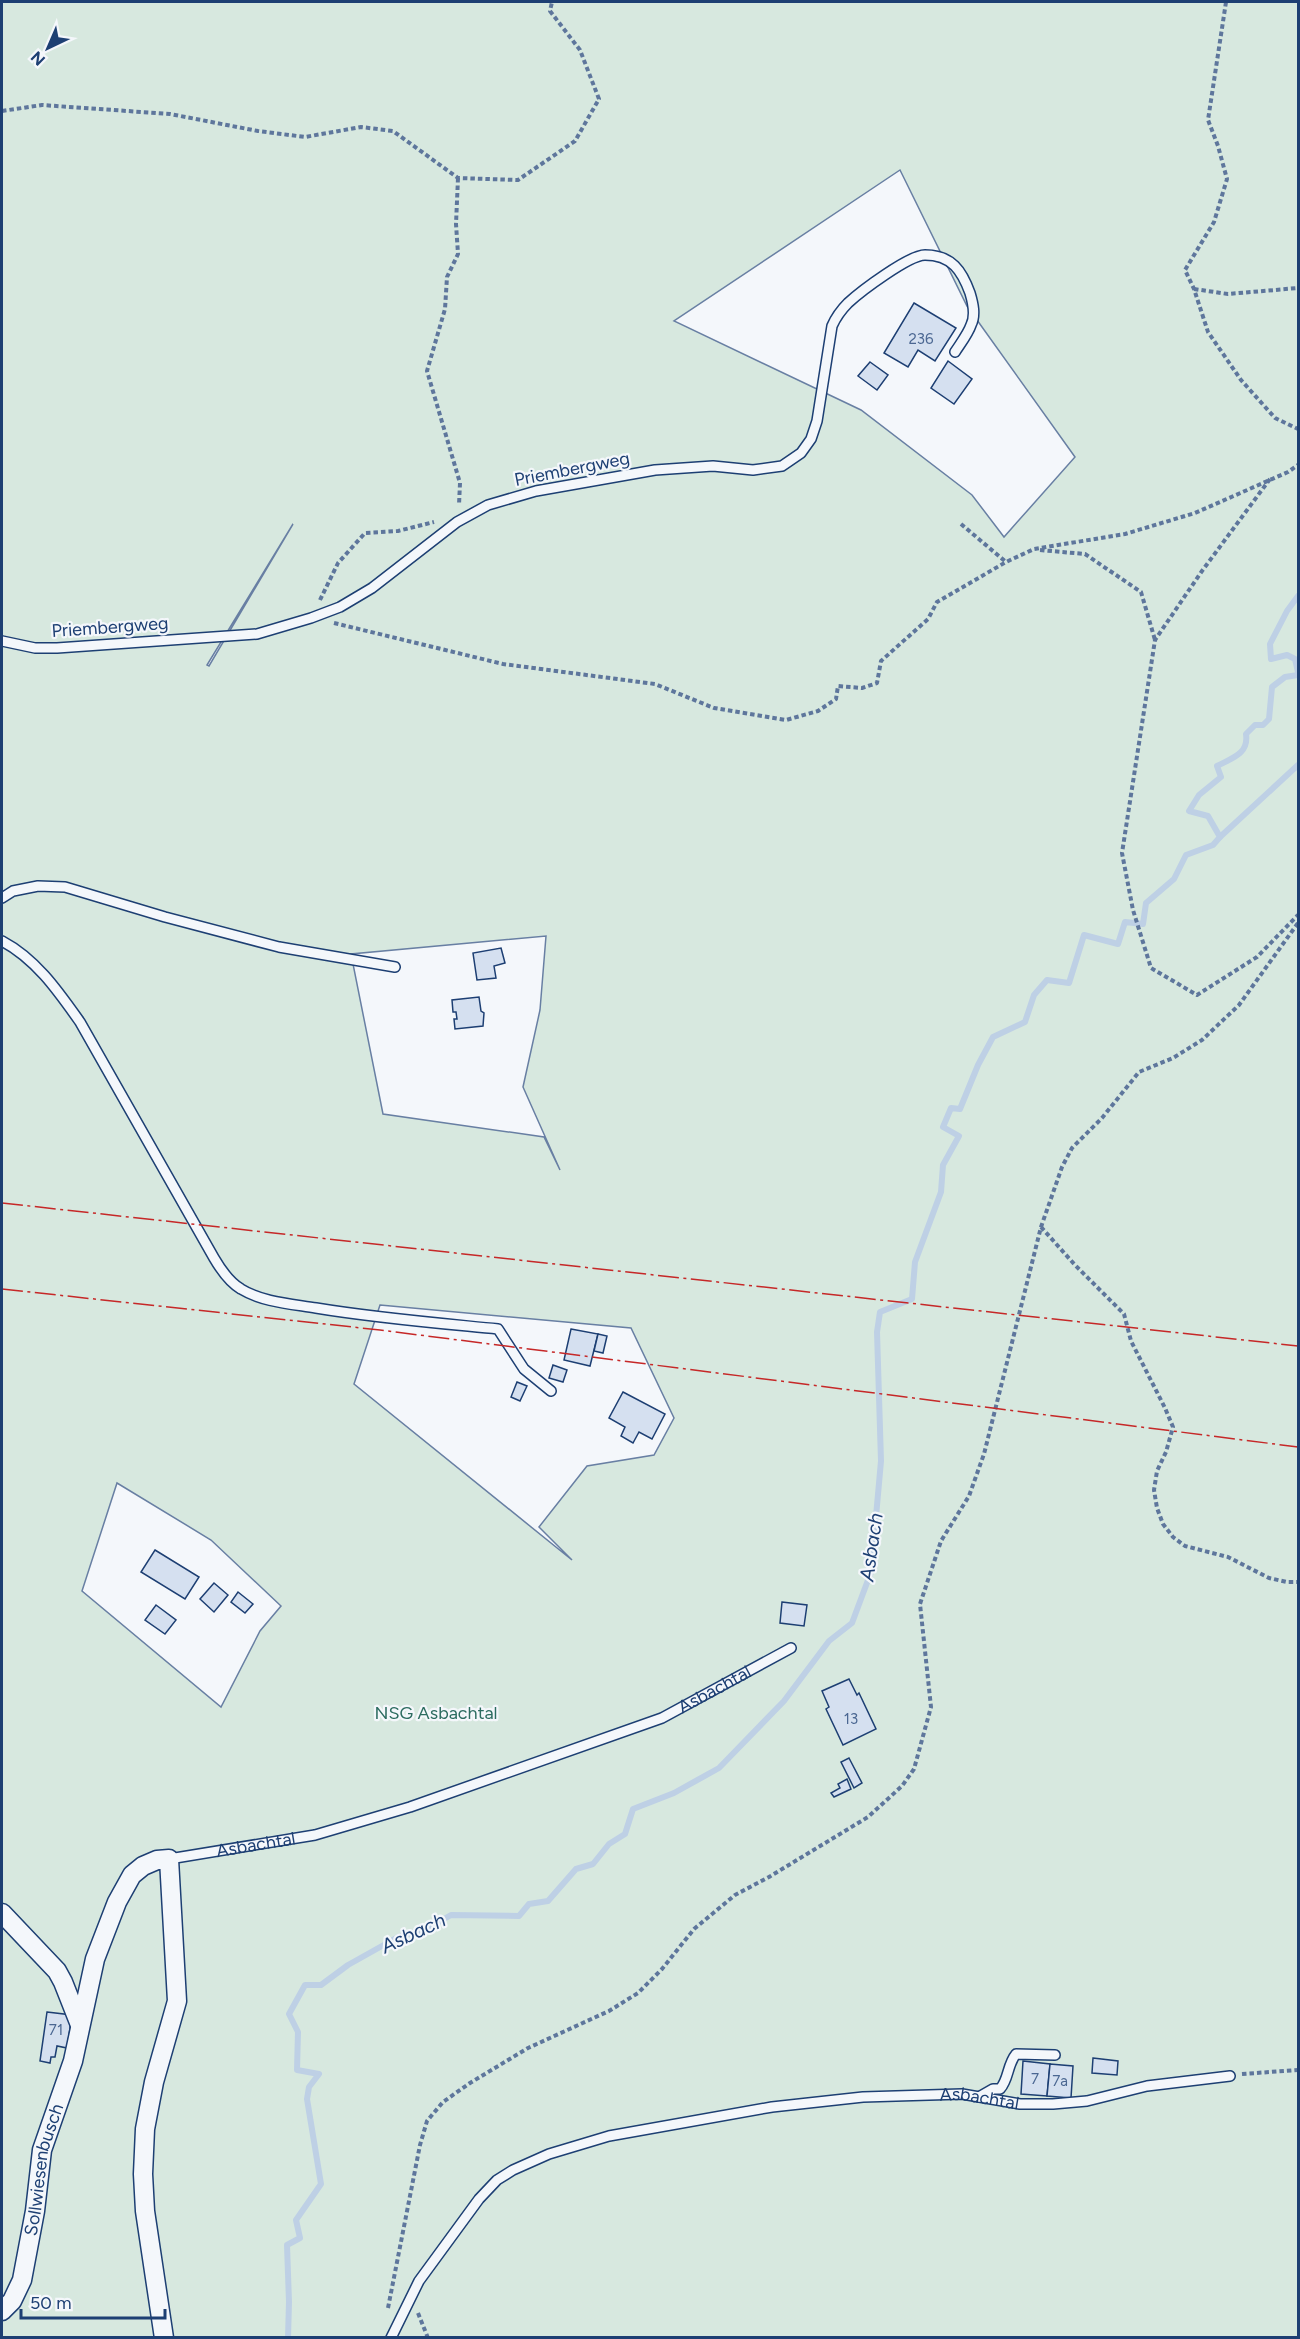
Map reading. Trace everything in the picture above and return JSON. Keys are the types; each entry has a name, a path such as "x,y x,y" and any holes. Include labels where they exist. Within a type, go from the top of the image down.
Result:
{"street":[{"name":"Sollwiesenbusch","path":"2,2311 12,2301 22,2280 45,2140 73,2061 95,1959 117,1902 132,1875 157,1860 169,1859"},
{"path":"165,2337 145,2211 143,2174 145,2129 154,2082 177,2001 169,1859"},
{"path":"2,1913 57,1971 80,2025"}],"lane":[{"name":"Priembergweg","path":"2,641 35,648 124,645 257,634 340,607 372,588 457,522 488,505 536,491 655,470 714,466 770,469 791,462 811,439 817,421 832,326 837,315 848,303 910,258 923,255 940,256 952,263 963,275 974,306 972,324 955,352"},
{"path":"2,898 13,891 38,886 65,886 279,947 395,967"},
{"path":"2,941 29,959 56,988 80,1022 225,1276 241,1289 290,1304 331,1311 498,1329 524,1369 551,1391"},
{"name":"Asbachtal","path":"169,1859 315,1835 410,1807 662,1718 791,1648"},
{"path":"979,2097 993,2089 1000,2089 1005,2084 1009,2066 1016,2054 1055,2055"},
{"name":"Asbachtal","path":"391,2337 419,2281 479,2199 497,2180 549,2154 609,2136 772,2107 863,2097 962,2094 1020,2104 1087,2101 1147,2086 1230,2076"}],"path":[{"path":"2,111 42,105 170,114 258,131 305,136 361,127 393,131 458,178 518,180 575,141 599,99 580,50 550,11 552,2"},
{"path":"1226,2 1208,120 1227,179 1214,222 1185,270 1194,289 1208,332 1241,380 1275,418 1299,429"},
{"path":"458,178 456,224 458,255 447,277 445,309 427,371 460,483 457,522 427,522 398,531 364,533 338,563 311,618 503,664 655,684 714,708 786,720 818,711 836,699 838,686 862,688 877,683 881,661 928,619 937,602 1006,562 1034,549 1125,534 1196,513 1299,465"},
{"path":"1194,289 1228,294 1299,288"},
{"path":"1155,640 1270,478"},
{"path":"961,524 1006,562"},
{"path":"1034,549 1085,554 1141,592 1155,640 1122,853 1133,910 1151,968 1197,995 1257,957 1299,915"},
{"path":"387,2316 420,2145 428,2121 443,2102 528,2048 609,2011 638,1993 662,1969 694,1929 735,1895 868,1817 902,1786 914,1769 931,1707 921,1604 941,1540 969,1496 984,1454 1041,1227 1062,1167 1072,1148 1102,1118 1139,1072 1173,1058 1202,1040 1239,1005 1299,923"},
{"path":"1041,1227 1124,1314 1131,1341 1173,1427 1166,1452 1157,1471 1154,1490 1163,1524 1173,1537 1185,1546 1228,1557 1269,1578 1299,1582"},
{"path":"1230,2076 1299,2070"},
{"path":"412,2297 428,2337"}],"green space":[{"name":"NSG Asbachtal","path":"2,2 1298,2 1298,2337 2,2338","holes":["900,170 967,306 1075,457 1004,537 972,495 861,410 674,321","293,524 209,666 207,665","546,936 540,1010 523,1087 560,1170 544,1137 383,1114 351,954","380,1305 631,1328 674,1418 654,1455 587,1466 539,1527 572,1560 354,1384","117,1483 211,1540 281,1606 260,1631 221,1707 82,1591"]}],"building":[{"path":"914,303 956,328 935,361 918,350 908,367 884,353"},
{"path":"948,361 972,379 954,404 931,388"},
{"path":"870,362 888,375 877,390 858,376"},
{"path":"501,948 505,963 494,966 496,978 477,980 473,953"},
{"path":"479,997 481,1011 484,1013 483,1026 455,1029 454,1019 457,1019 456,1012 453,1012 452,1000"},
{"path":"571,1329 598,1334 590,1366 564,1360"},
{"path":"598,1334 607,1336 603,1353 594,1351"},
{"path":"553,1365 567,1370 563,1382 549,1378"},
{"path":"517,1382 527,1386 520,1401 511,1397"},
{"path":"623,1392 665,1414 652,1439 639,1432 633,1443 621,1436 625,1427 609,1418"},
{"path":"155,1550 199,1577 185,1599 141,1572"},
{"path":"214,1583 228,1595 214,1612 200,1599"},
{"path":"238,1592 253,1604 245,1613 231,1602"},
{"path":"782,1602 807,1605 804,1626 780,1623"},
{"path":"156,1605 176,1620 165,1634 145,1620"},
{"path":"849,1679 857,1695 859,1693 876,1729 843,1745 826,1709 829,1707 822,1691"},
{"path":"849,1758 862,1783 854,1788 841,1762"},
{"path":"847,1779 851,1789 834,1797 831,1793 840,1788 838,1784"},
{"path":"47,2012 72,2015 67,2048 57,2046 55,2057 51,2057 50,2063 40,2061"},
{"path":"1093,2058 1118,2061 1117,2075 1092,2073"},
{"path":"1023,2061 1050,2064 1047,2096 1021,2094"},
{"path":"1050,2064 1073,2066 1071,2098 1047,2096"}],"waterway":[{"name":"Asbach","path":"1298,596 1287,611 1270,644 1271,659 1287,655 1295,659 1298,672"},
{"name":"Asbach","path":"288,2338 287,2245 300,2238 296,2220 321,2184 307,2099 309,2087 319,2074 297,2070 298,2032 289,2014 305,1985 321,1985 348,1965 398,1937 428,1928 451,1915 519,1916 529,1904 548,1901 576,1869 593,1864 609,1844 625,1834 633,1809 674,1793 719,1768 784,1701 829,1641 852,1623 871,1572 881,1461 877,1332 880,1312 912,1299 915,1262 941,1192 943,1165 959,1136 943,1127 951,1108 960,1109 978,1065 993,1037 1025,1022 1034,995 1047,980 1069,983 1084,935 1118,944 1125,922 1143,924 1146,903 1174,879 1186,855 1213,845 1220,837 1208,816 1189,811 1199,795 1221,777 1217,766 1238,755 1245,746 1246,734 1255,725 1263,725 1269,719 1272,687 1285,677 1298,675"},
{"path":"1220,837 1298,765"}],"power":[{"path":"2,1203 1298,1346"},
{"path":"2,1289 380,1330 1298,1447"}]}
